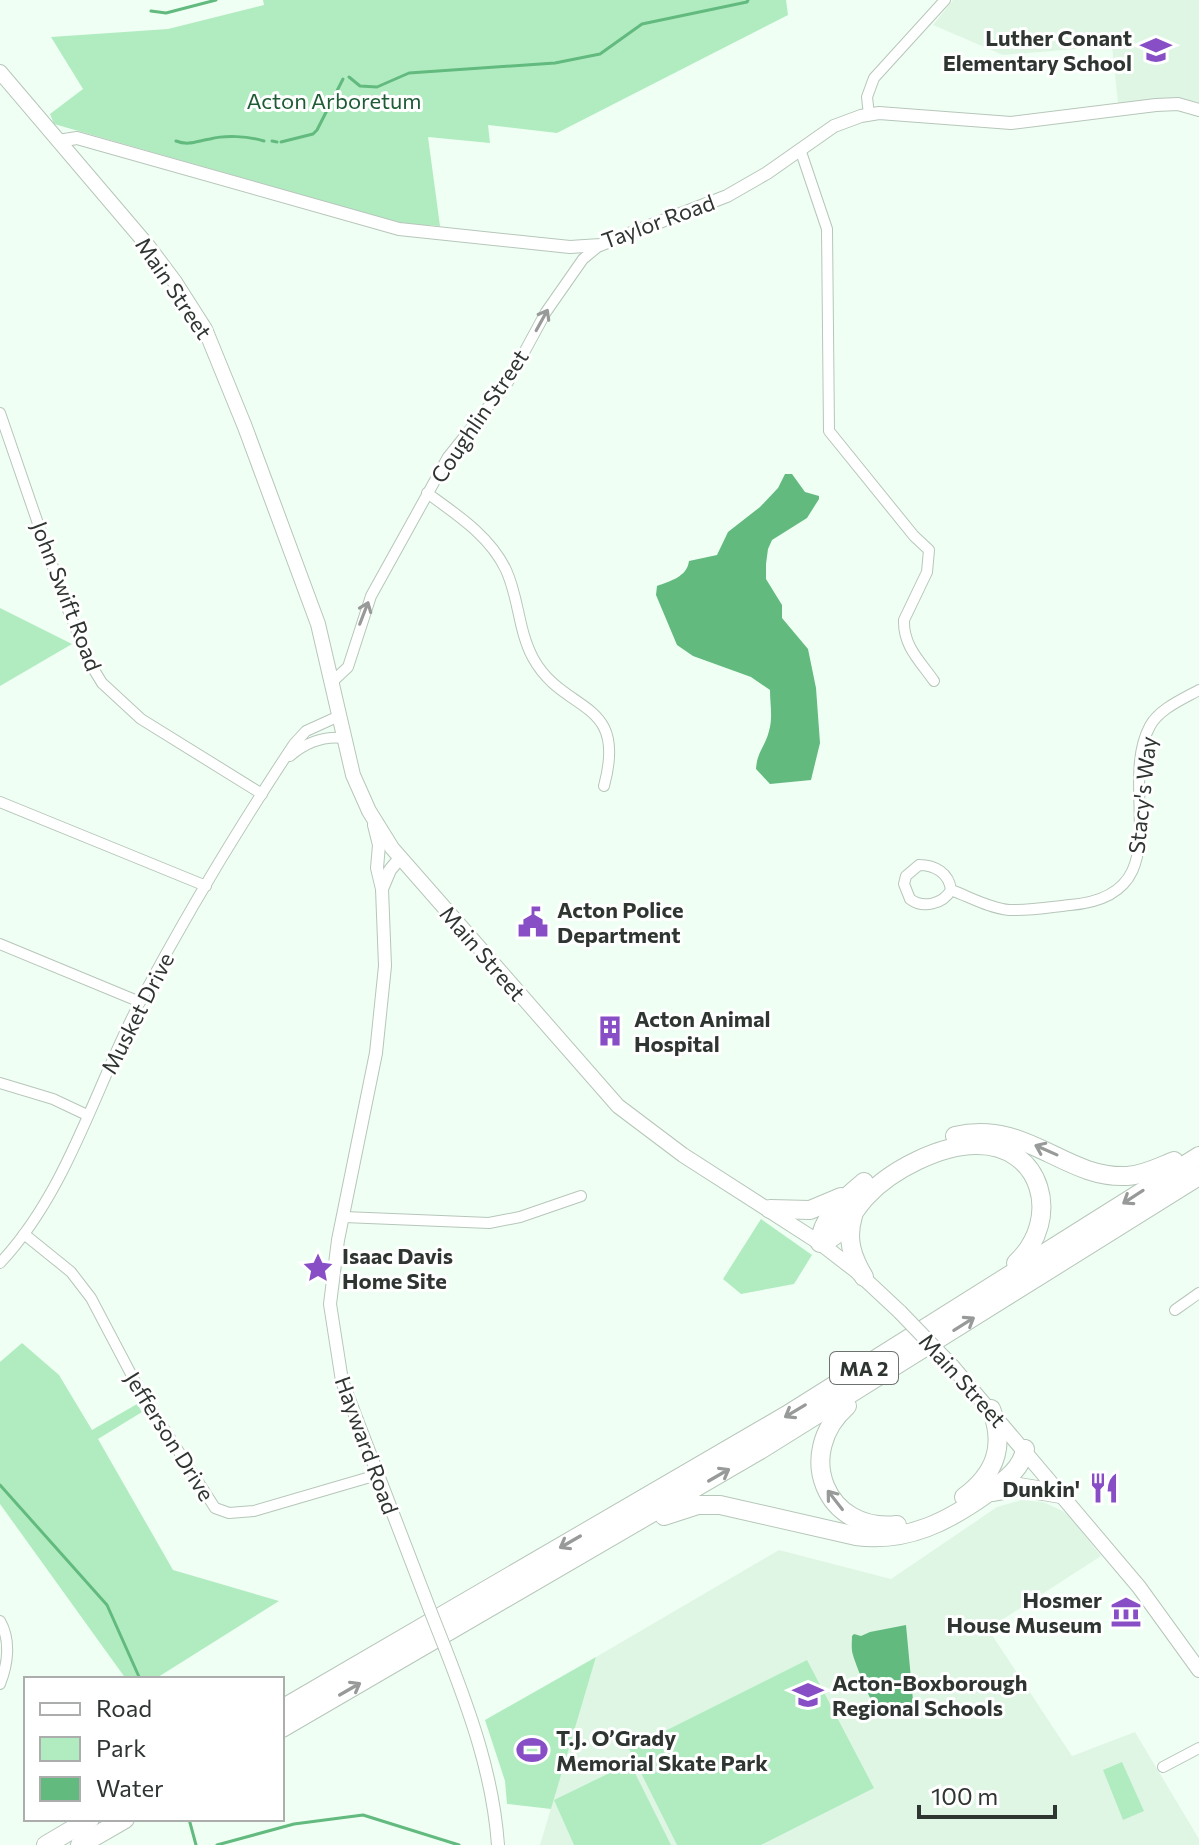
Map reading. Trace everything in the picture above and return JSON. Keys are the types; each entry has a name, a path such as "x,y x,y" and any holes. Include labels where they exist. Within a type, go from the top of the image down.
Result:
{"highway":[{"path":"770,1209 814,1209 910,1153 973,1132 1019,1138 1092,1170 1112,1175 1140,1174 1199,1153"},
{"path":"864,1182 833,1213 821,1233 820,1243 834,1237 873,1189 951,1149 983,1145 1014,1156 1027,1168 1038,1187 1043,1206 1041,1227 1027,1252 985,1292"},
{"name":"MA 2","path":"284,1708 729,1450 985,1292 1199,1153"},
{"name":"MA 2","path":"284,1727 882,1376 1199,1176"},
{"path":"858,1206 851,1223 849,1241 864,1277"},
{"path":"882,1376 836,1415 823,1438 821,1475 829,1494 840,1508 855,1519 889,1526 904,1524 945,1508 968,1494 1012,1454 1025,1449"},
{"path":"985,1478 994,1464 998,1447 998,1428 991,1409"},
{"path":"980,1499 1013,1472 1021,1463 1025,1449"},
{"path":"627,1528 686,1508 709,1504 850,1535 885,1538 935,1525 998,1490 1014,1487 1061,1494"},
{"path":"46,1845 87,1821"},
{"path":"80,1845 122,1821"}],"main road":[{"name":"Main Street","path":"0,72 148,246 205,329 221,362 318,624 353,775 369,811 396,853 618,1106 683,1155 820,1243 864,1277 900,1312 1025,1449 1139,1587 1199,1670"}],"street":[{"path":"869,115 867,97 874,78 945,0"},
{"name":"Taylor Road","path":"58,141 77,138 399,229 570,247 600,245 727,196 767,173 834,126 869,115 1011,123 1156,105 1178,104 1199,110"},
{"path":"800,149 827,229 829,431 914,536 929,550 927,572 904,620 904,629 912,651 934,681"},
{"name":"Coughlin Street","path":"332,682 348,667 371,596 448,457 508,382 546,312 583,259 600,245"},
{"name":"John Swift Road","path":"0,413 66,605 91,665 102,683 141,719 262,794"},
{"path":"427,493 476,529 493,551 505,569 521,630 535,661 558,688 589,708 604,727 611,759 604,786"},
{"name":"Stacy's Way","path":"951,890 985,904 1012,910 1085,904 1117,891 1132,873 1137,854 1141,768 1148,730 1156,717 1199,690"},
{"name":"Musket Drive","path":"0,1263 40,1210 140,1002 262,794 306,731 339,716"},
{"name":"Musket Drive","path":"280,766 295,751 315,741 343,738"},
{"path":"0,802 206,886"},
{"name":"Hayward Road","path":"369,811 379,845 377,868 382,889 385,966 378,1038 333,1273 330,1304 333,1329 342,1381 445,1648 485,1764 493,1795 498,1845"},
{"path":"379,861 386,849 396,853 382,889"},
{"name":"Stacy's Way","path":"919,865 929,865 947,877 951,890 936,902 916,904 906,892 906,876 919,865"},
{"path":"0,944 140,1002"},
{"path":"0,1083 53,1099 87,1115"},
{"path":"344,1217 489,1223 520,1217 581,1196"},
{"name":"Jefferson Drive","path":"24,1234 71,1272 91,1298 141,1393 215,1508 229,1513 263,1509 377,1475"},
{"path":"1175,1310 1199,1293"},
{"path":"0,1621 7,1639 6,1663 0,1684"},
{"path":"1163,1767 1199,1748"}],"shaded area":[{"name":"Luther Conant Elementary School","path":"953,0 1199,0 1199,104 1180,99 1118,103 1112,46 1003,55 933,25"},
{"name":"Acton-Boxborough Regional Schools","path":"1021,1500 1043,1502 1063,1511 1101,1556 988,1629 1072,1756 1135,1732 1199,1839 1199,1845 540,1845 596,1657 779,1550 891,1579 997,1507"}],"green space":[{"name":"Acton Arboretum","path":"263,0 786,0 788,15 557,133 488,125 490,143 428,137 440,226 404,224 54,124 50,114 83,89 51,37 168,29 264,5"},
{"path":"0,608 72,644 0,686"},
{"path":"761,1219 812,1255 794,1284 741,1294 723,1279"},
{"path":"22,1343 59,1375 92,1430 137,1404 142,1412 98,1439 173,1570 279,1601 158,1677 125,1677 0,1504 0,1362"},
{"name":"T.J. O’Grady Memorial Skate Park","path":"596,1657 551,1809 507,1804 505,1781 485,1720"},
{"path":"807,1660 874,1788 761,1845 677,1845 629,1749"},
{"path":"1122,1762 1144,1811 1123,1820 1103,1770"},
{"path":"630,1763 671,1845 574,1845 554,1800"}],"water":[{"path":"785,474 792,474 805,492 819,496 819,499 807,518 772,540 768,549 766,579 782,605 782,618 808,649 816,688 820,743 811,780 770,784 756,769 770,726 770,690 751,677 693,656 677,645 656,595 657,586 681,575 689,561 717,555 728,532 760,507 778,488"},
{"path":"906,1625 914,1711 885,1711 876,1708 867,1692 853,1655 852,1636"}],"waterway":[{"path":"151,11 166,13 216,0"},
{"path":"349,77 360,86 377,87 409,73 555,63 600,54 642,24 748,0"},
{"path":"281,142 313,134 317,130 343,79"},
{"path":"176,141 189,143 229,137 264,141"},
{"path":"272,141 277,142"},
{"path":"0,1485 107,1605 139,1677"},
{"path":"217,1845 294,1824 363,1815 459,1845"},
{"path":"190,1821 196,1845"}],"place":[{"name":"Luther Conant Elementary School","path":"1156,50"},
{"name":"Acton Police Department","path":"533,922"},
{"name":"Acton Animal Hospital","path":"610,1031"},
{"name":"Isaac Davis Home Site","path":"318,1268"},
{"name":"Dunkin'","path":"1104,1488"},
{"name":"Hosmer House Museum","path":"1126,1612"},
{"name":"Acton-Boxborough Regional Schools","path":"808,1695"},
{"name":"T.J. O’Grady Memorial Skate Park","path":"532,1750"}]}
